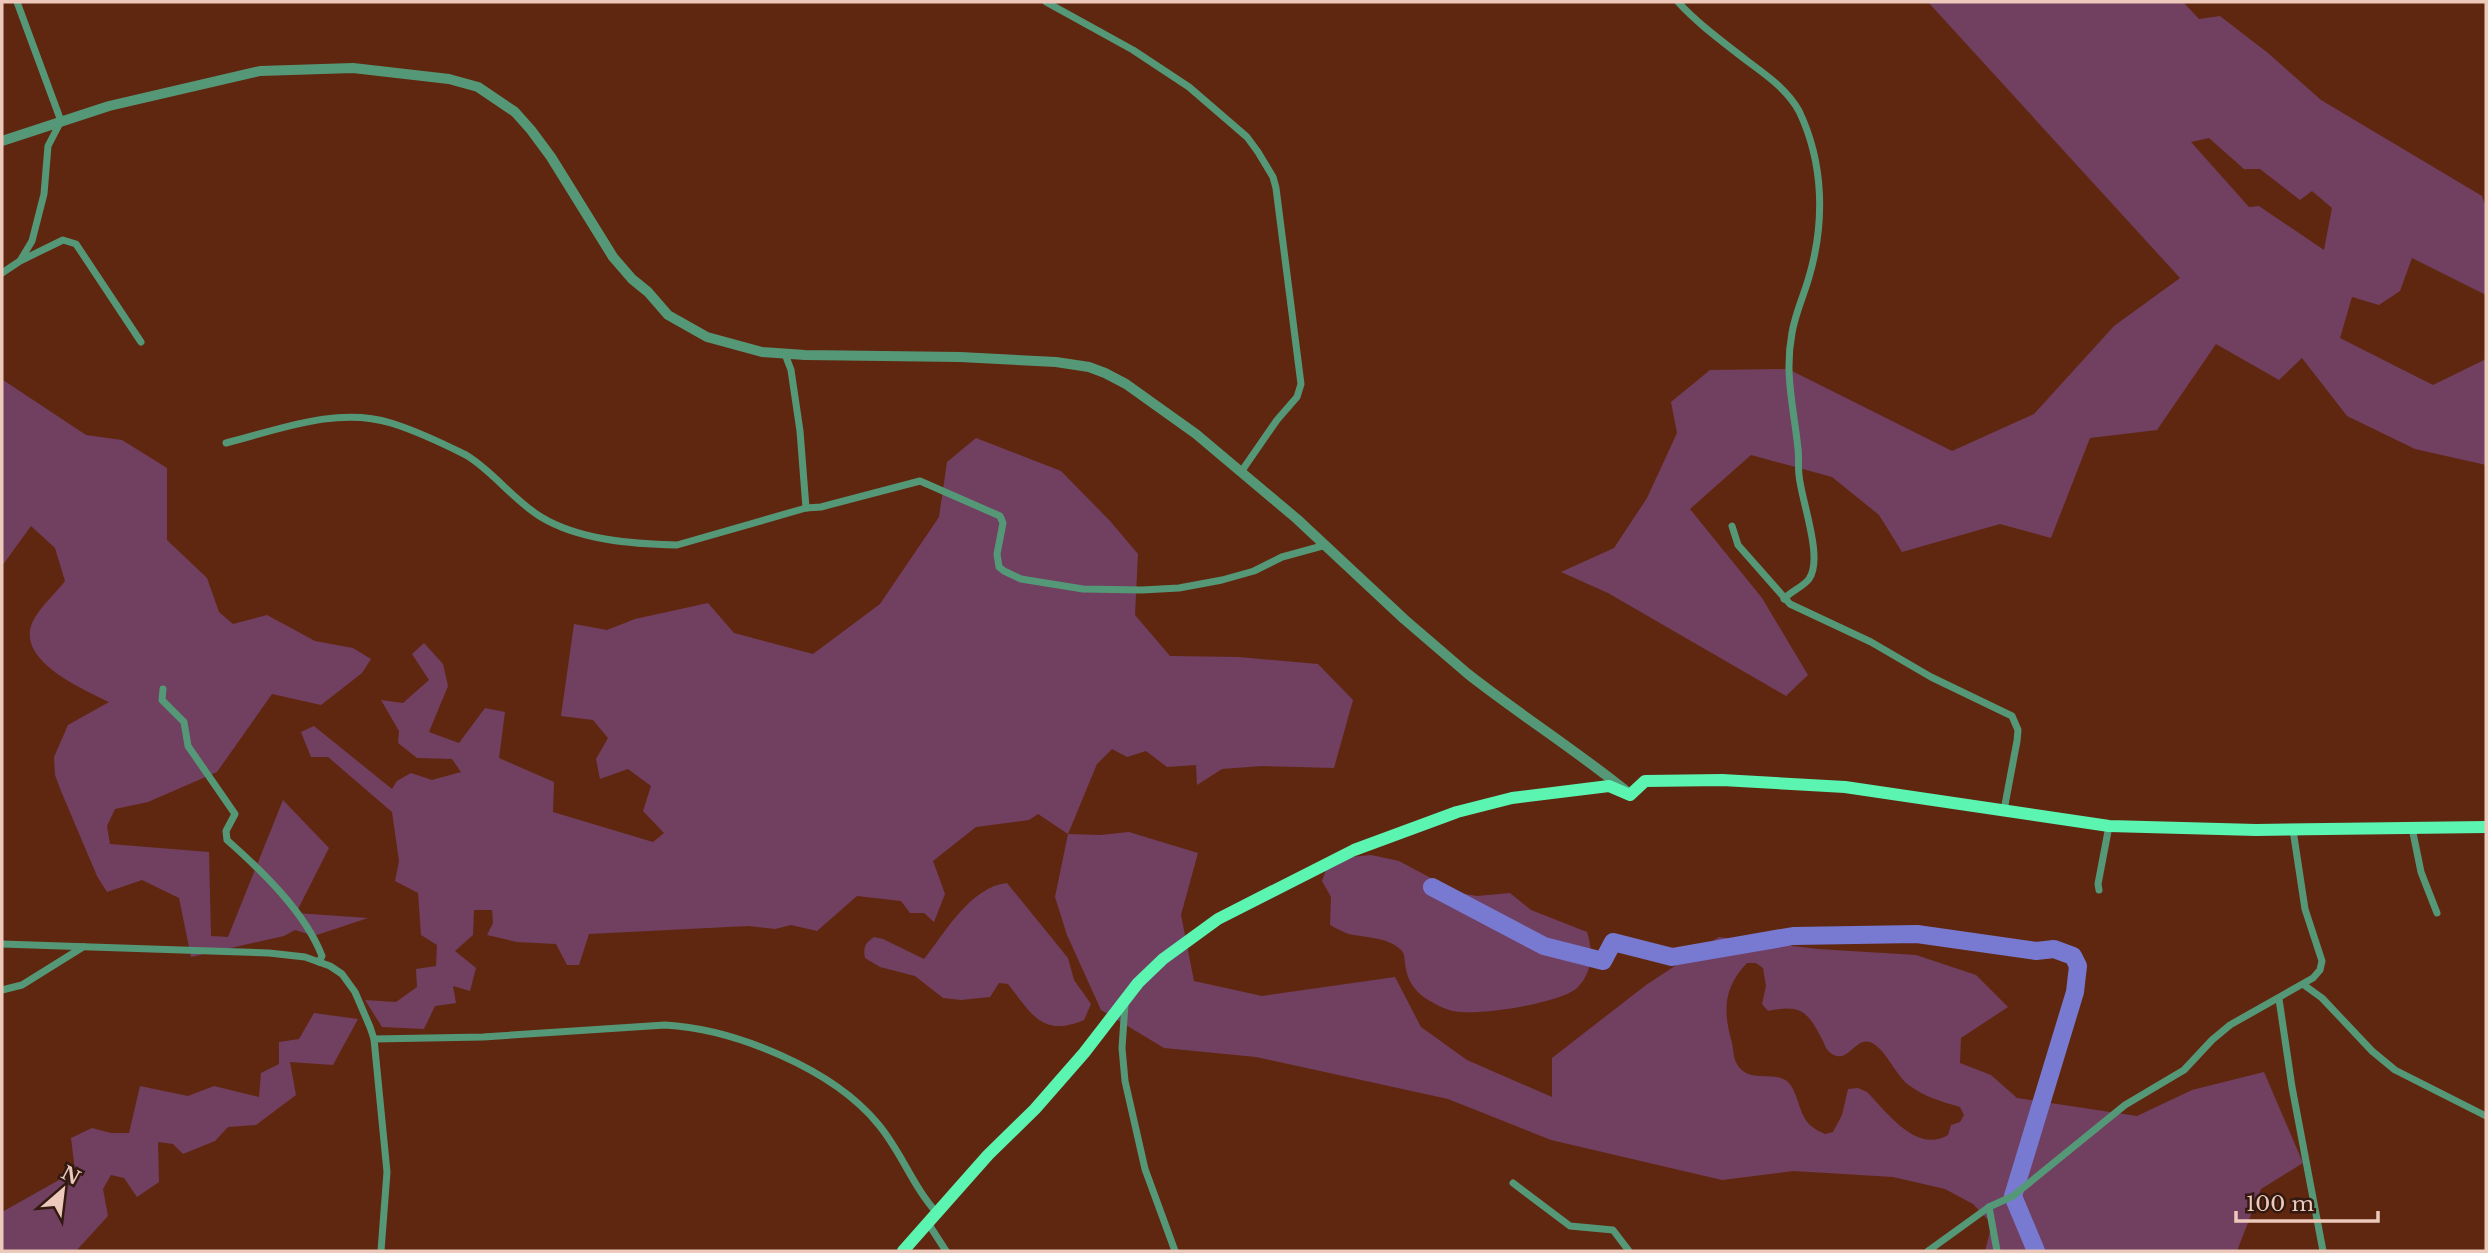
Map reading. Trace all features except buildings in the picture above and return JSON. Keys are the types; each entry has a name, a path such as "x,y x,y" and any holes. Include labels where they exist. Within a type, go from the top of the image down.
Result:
{"main road":[{"path":"903,1251 988,1155 1035,1109 1084,1054 1138,983 1163,959 1217,919 1363,846 1457,811 1512,798 1609,786 1630,795 1645,781 1750,781 1845,787 2109,826 2293,830 2486,827"}],"street":[{"path":"17,2 61,121 48,146 44,194 32,242 20,261"},
{"path":"1046,2 1133,50 1189,87 1247,137 1273,177 1280,211 1301,384 1297,397 1277,420 1241,472"},
{"path":"1678,2 1700,24 1777,83 1791,97 1800,113 1816,165 1821,211 1818,243 1792,332 1788,369 1799,476 1814,566 1810,578 1784,599"},
{"path":"2,142 109,106 260,71 353,68 449,79 478,88 498,99 531,130 614,257 668,315 707,337 743,348 785,354 1056,362 1089,367 1116,378 1149,399 1241,472 1468,674 1589,761 1630,795"},
{"path":"2,273 63,240 76,244 141,342"},
{"path":"785,354 791,370 800,431 806,508"},
{"path":"226,443 325,419 364,418 390,422 478,462 492,477 540,516 569,530 591,536 655,545 677,545 806,508 821,507 920,481 1000,516 1003,523 999,567 1009,575 1083,589 1179,588 1254,571 1282,557 1326,545"},
{"path":"1732,526 1738,545 1790,604 1871,642 1931,677 2011,716 2018,730 2004,810"},
{"path":"163,689 162,700 184,722 188,746 235,814 226,831 226,840 269,881 314,936 322,956 319,962"},
{"path":"2099,890 2109,826"},
{"path":"2413,828 2421,872 2437,913"},
{"path":"1927,1251 1989,1207 2013,1196 2125,1105 2184,1070 2230,1025 2304,985 2320,970 2322,961 2305,909 2293,830"},
{"path":"2,944 269,953 305,957 342,974 355,992 374,1039 387,1172 382,1251"},
{"path":"2,990 22,985 84,947"},
{"path":"2304,985 2322,998 2372,1051 2395,1070 2486,1116"},
{"path":"2279,999 2292,1087 2323,1251"},
{"path":"1125,1000 1122,1048 1125,1081 1145,1169 1175,1251"},
{"path":"374,1039 472,1038 665,1025 734,1036 788,1059 849,1095 862,1106 880,1126 937,1213"},
{"path":"1513,1183 1570,1226 1613,1230 1629,1251"},
{"path":"1989,1207 1997,1251"},
{"path":"928,1223 946,1251"}],"shaded area":[{"path":"1928,2 2183,2 2199,19 2220,16 2268,53 2321,100 2482,196 2486,208 2486,295 2412,258 2400,291 2379,305 2352,297 2340,338 2433,385 2486,359 2486,465 2415,449 2347,416 2302,358 2279,380 2216,344 2157,430 2090,438 2051,538 2000,524 1902,552 1879,515 1832,477 1751,455 1690,509 1762,598 1808,675 1786,696 1608,593 1561,572 1614,548 1647,498 1677,433 1671,402 1710,370 1788,369 1952,451 2034,414 2114,326 2180,278","holes":["2209,138 2244,169 2260,169 2300,200 2312,191 2332,208 2324,250 2259,206 2249,207 2191,142"]},
{"path":"3,380 86,435 122,440 167,468 167,540 207,578 219,612 233,624 267,615 315,641 353,648 371,659 362,673 321,705 272,694 217,772 148,802 115,809 107,826 110,844 209,852 211,936 228,937 283,800 329,848 296,913 368,918 314,936 295,930 284,936 191,957 179,898 142,880 107,892 97,876 61,791 55,775 54,757 68,725 109,702 54,671 33,648 30,635 33,621 65,581 55,548 31,526 2,566"},
{"path":"976,438 1061,471 1138,554 1135,615 1170,656 1239,657 1318,664 1353,700 1334,768 1262,766 1222,769 1197,785 1196,765 1167,767 1146,751 1127,757 1112,749 1097,764 1068,834 1038,814 1029,820 976,827 933,861 945,894 934,922 924,913 910,913 901,901 857,896 817,931 791,925 775,929 748,926 589,934 579,965 567,965 556,944 517,942 487,935 493,923 492,910 474,910 473,935 455,951 476,968 470,991 453,986 456,1003 435,1006 424,1029 382,1027 365,1000 396,1002 417,987 416,969 436,966 437,945 421,935 418,893 395,881 399,861 392,812 328,757 311,757 301,732 314,726 392,789 397,781 411,773 432,780 461,772 452,759 417,758 398,743 399,731 381,700 403,703 429,680 412,654 424,643 443,664 448,686 429,732 459,743 485,708 505,712 499,758 554,782 553,812 653,842 664,833 643,811 651,786 628,769 600,779 596,759 608,738 593,720 561,716 574,624 607,630 635,619 708,603 734,633 813,654 880,604 939,517 947,462"},
{"path":"1129,832 1198,853 1181,915 1194,981 1262,996 1395,977 1421,1027 1467,1060 1552,1097 1552,1058 1646,985 1719,937 1818,949 1916,955 1976,975 2008,1007 1961,1038 1960,1063 1991,1075 2017,1098 2137,1116 2192,1090 2264,1072 2303,1163 2261,1189 2237,1251 1985,1251 1992,1224 1973,1204 1945,1189 1893,1177 1793,1171 1722,1180 1551,1140 1448,1099 1256,1057 1164,1048 1101,1010 1067,935 1055,897 1068,834","holes":["1747,963 1756,963 1763,968 1766,986 1762,1004 1768,1011 1789,1009 1803,1012 1813,1023 1827,1050 1838,1056 1843,1056 1860,1043 1870,1042 1886,1056 1910,1086 1928,1096 1960,1107 1964,1115 1960,1122 1951,1125 1948,1135 1925,1139 1903,1128 1867,1092 1858,1088 1848,1089 1842,1115 1833,1132 1825,1134 1811,1126 1804,1117 1789,1083 1779,1077 1748,1074 1737,1065 1734,1058 1726,1010 1729,991"]},
{"path":"1371,855 1399,861 1459,893 1477,896 1510,893 1531,910 1587,932 1590,961 1583,981 1569,993 1555,998 1495,1010 1460,1012 1428,1000 1412,984 1404,955 1395,945 1376,938 1349,934 1330,925 1331,897 1322,881 1326,870 1351,857"},
{"path":"1007,883 1068,958 1074,980 1091,1004 1084,1020 1058,1026 1039,1020 1008,984 999,983 990,997 961,1000 943,998 915,976 880,967 865,958 865,946 874,937 924,959 970,902 994,886"},
{"path":"314,1013 358,1019 333,1065 290,1062 296,1095 256,1125 228,1127 215,1141 183,1154 173,1144 158,1142 159,1182 137,1197 124,1178 111,1175 103,1189 108,1216 76,1251 2,1251 2,1212 75,1171 71,1138 92,1128 111,1133 129,1133 140,1086 188,1096 214,1086 259,1097 261,1073 279,1064 279,1042 299,1039"}],"waterway":[{"path":"1432,887 1544,946 1603,961 1613,942 1672,957 1793,936 1917,934 2036,951 2054,949 2073,956 2078,966 2075,992 2013,1196 2036,1251"}]}
